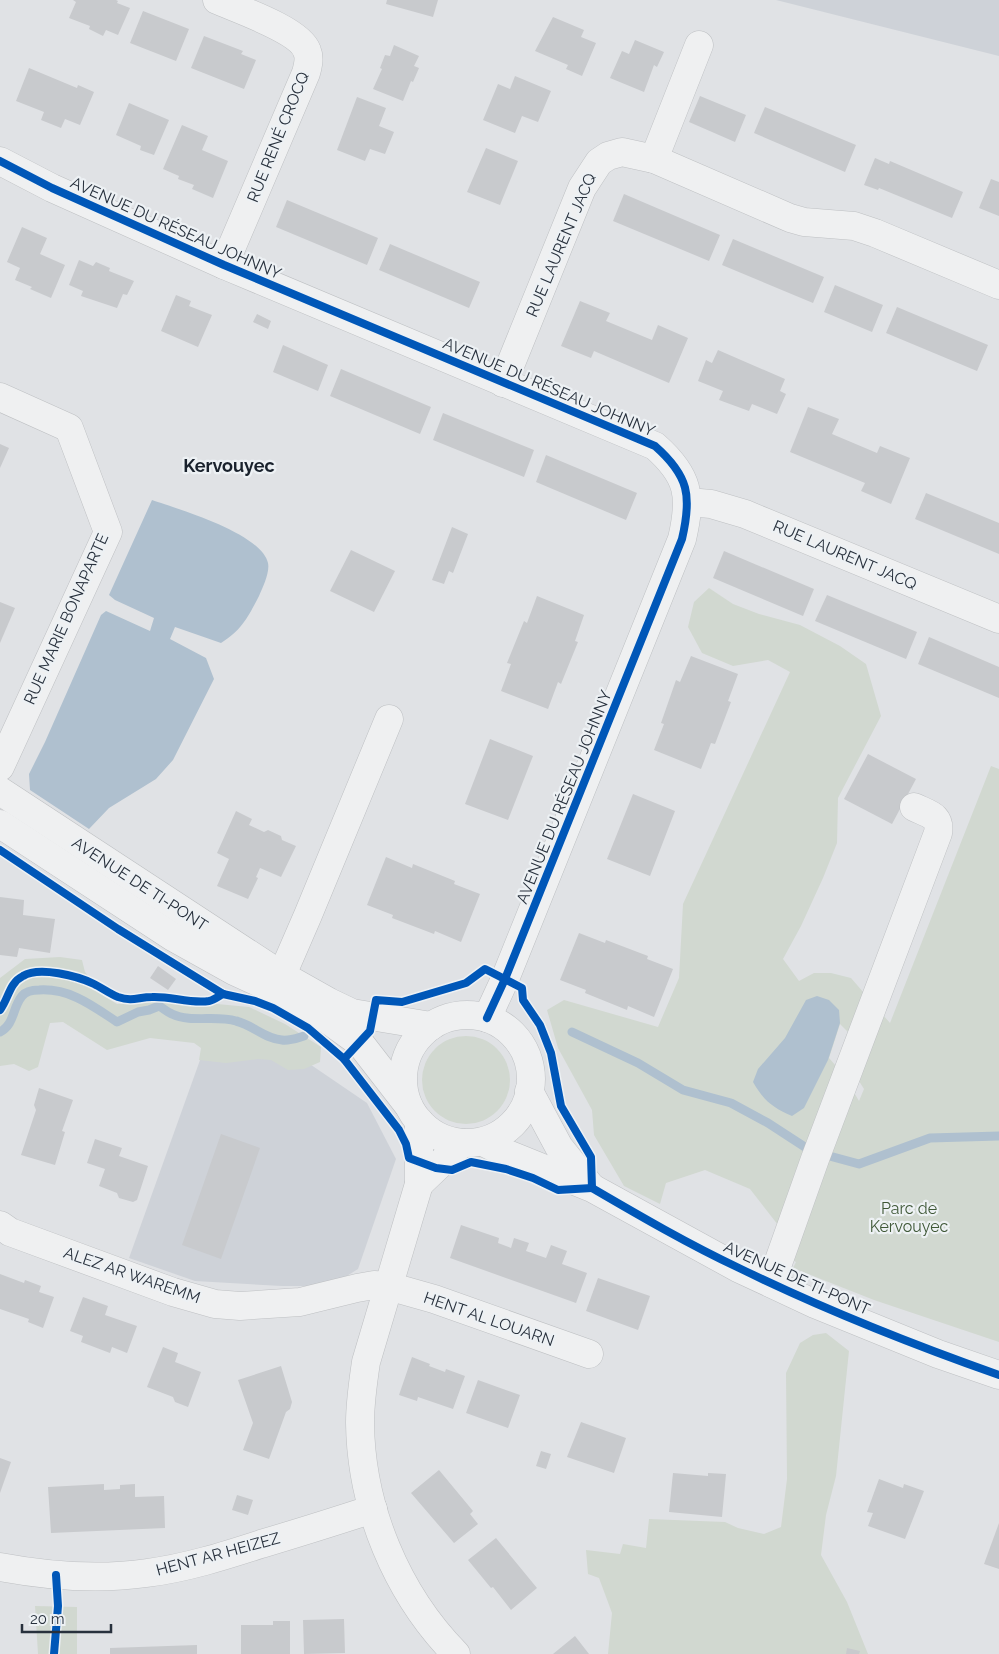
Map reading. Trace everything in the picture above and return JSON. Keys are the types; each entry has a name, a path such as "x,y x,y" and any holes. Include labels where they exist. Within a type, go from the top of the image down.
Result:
{"street":[{"name":"RUE RENÉ CROCQ","path":"217,0 283,28 297,38 307,49 309,60 306,73 224,265"},
{"path":"654,159 699,45"},
{"name":"RUE LAURENT JACQ","path":"503,383 582,188 599,162 608,156 622,152 654,159 790,218 818,224 854,226 875,233 999,285"},
{"name":"AVENUE DU RÉSEAU JOHNNY","path":"2,167 224,265 655,446 669,458 680,472 686,488 688,502 682,539 509,970 487,1018"},
{"name":"RUE MARIE BONAPARTE","path":"0,397 69,428 108,532 0,767"},
{"name":"RUE LAURENT JACQ","path":"688,502 711,504 745,514 999,619"},
{"path":"277,982 308,915 389,719"},
{"name":"AVENUE DE TI-PONT","path":"0,791 277,982 360,1043 414,1113"},
{"path":"772,1283 818,1152 938,833 940,825 937,819 914,807"},
{"name":"AVENUE DE TI-PONT","path":"0,824 173,937 234,972 277,982 352,1013 431,1026"},
{"path":"419,1184 473,1143 503,1133 515,1123 523,1111 530,1092 532,1081 530,1065 524,1049 514,1036 502,1025 487,1018 468,1015 448,1018 431,1026 418,1038 408,1053 404,1070 403,1088 414,1113 431,1133 446,1140 473,1143"},
{"name":"AVENUE DE TI-PONT","path":"530,1092 560,1147 592,1188"},
{"path":"414,1113 419,1184 366,1362 360,1423 362,1451 373,1509 389,1553 408,1592 426,1619 456,1654"},
{"name":"AVENUE DE TI-PONT","path":"473,1143 505,1153 592,1188 716,1257 815,1304 938,1354 999,1375"},
{"name":"ALEZ AR WAREMM","path":"0,1224 10,1232 173,1292 215,1304 240,1306 300,1302 357,1288 388,1286"},
{"name":"HENT AL LOUARN","path":"388,1286 434,1299 589,1354"},
{"name":"HENT AR HEIZEZ","path":"0,1567 27,1572 72,1576 146,1573 183,1567 235,1553 373,1509"}],"shaded area":[{"path":"776,0 999,0 999,56"},
{"path":"209,1035 295,1054 367,1103 396,1159 358,1269 342,1279 307,1286 195,1281 129,1258"}],"green space":[{"name":"Parc de Kervouyec","path":"709,588 733,604 759,614 800,625 840,646 866,664 881,716 838,798 837,843 801,926 783,959 799,981 814,973 831,973 851,978 890,1023 991,766 999,769 999,1342 874,1300 793,1268 796,1262 790,1259 778,1225 750,1189 705,1170 666,1183 660,1204 624,1186 594,1135 592,1110 558,1048 547,1010 564,1000 658,1027 679,978 683,904 790,672 768,660 733,666 702,653 688,627 694,602","holes":["840,1024 855,1039 854,1073 864,1089 859,1101 843,1074 829,1058"]},
{"path":"60,957 82,960 85,972 104,996 117,1004 152,1002 249,1007 285,1024 321,1047 320,1062 304,1069 288,1070 271,1060 258,1059 226,1063 199,1060 201,1048 194,1043 150,1038 107,1050 63,1022 50,1023 38,1067 29,1071 14,1064 0,1066 0,978 25,959"},
{"path":"466,1036 483,1039 491,1043 503,1055 507,1063 510,1080 507,1097 503,1105 491,1117 483,1121 466,1124 449,1121 441,1117 429,1105 425,1097 422,1080 425,1063 429,1055 441,1043 449,1039"},
{"path":"826,1333 849,1351 836,1476 826,1515 821,1555 847,1602 868,1654 608,1654 612,1613 599,1578 588,1574 586,1550 620,1554 623,1544 646,1548 649,1519 725,1522 738,1528 764,1534 781,1527 787,1479 786,1373 800,1343 813,1335"},
{"path":"35,1606 77,1607 77,1654 38,1654"}],"water":[{"path":"152,500 198,516 235,532 262,552 268,563 268,571 261,592 248,617 234,633 221,643 175,627 170,639 206,658 214,679 173,760 156,779 109,808 89,829 30,790 29,774 101,615 106,611 150,631 154,618 115,600 109,595"},
{"path":"817,996 829,1000 839,1010 840,1023 828,1060 804,1108 792,1116 769,1103 753,1082 758,1069 785,1038 806,1000"}],"building":[{"path":"73,0 116,0 118,1 117,3 130,8 118,35 106,30 103,36 89,29 90,26 69,18 76,2"},
{"path":"387,0 438,0 433,17 386,4"},
{"path":"143,11 189,29 176,61 130,43"},
{"path":"553,17 584,30 581,37 596,43 582,76 566,69 568,65 535,51"},
{"path":"204,36 243,51 241,54 256,60 244,89 191,68"},
{"path":"635,40 664,52 657,67 654,65 644,92 610,78 622,51 629,54"},
{"path":"394,45 419,56 414,66 419,68 413,82 411,81 403,101 373,89 382,69 380,68 385,55 390,56"},
{"path":"29,68 77,88 78,85 94,92 80,125 65,119 61,128 41,120 44,112 16,101"},
{"path":"515,76 551,91 538,122 522,116 515,133 483,120 498,84 510,89"},
{"path":"700,96 746,115 735,142 689,122"},
{"path":"357,97 386,108 379,126 394,132 385,154 370,149 365,161 337,150"},
{"path":"129,103 169,120 154,155 140,150 141,146 116,135"},
{"path":"765,107 856,145 845,172 754,133"},
{"path":"182,125 208,136 202,150 228,161 213,198 192,189 194,185 178,179 179,176 163,169"},
{"path":"486,148 518,161 500,205 467,192"},
{"path":"875,158 889,164 890,161 963,192 952,218 879,188 878,190 864,185"},
{"path":"991,179 999,182 999,216 979,208"},
{"path":"624,194 720,235 709,261 613,221"},
{"path":"287,200 378,238 367,265 276,227"},
{"path":"22,227 47,238 40,254 65,265 51,298 15,280 20,268 7,262"},
{"path":"733,239 824,277 813,303 722,265"},
{"path":"390,244 480,282 469,308 379,270"},
{"path":"79,260 93,266 96,262 110,268 109,271 134,281 127,295 123,294 117,308 81,296 83,291 69,285"},
{"path":"835,285 883,305 872,332 824,312"},
{"path":"176,295 191,301 189,306 212,315 198,347 161,331"},
{"path":"580,301 610,313 606,321 652,340 658,325 688,338 669,383 594,351 591,358 561,346"},
{"path":"897,307 988,345 977,371 886,333"},
{"path":"257,314 271,321 268,329 253,322"},
{"path":"283,345 328,365 318,391 273,372"},
{"path":"718,350 785,379 780,391 786,394 777,414 752,404 749,411 719,400 723,391 698,381 706,360 712,363"},
{"path":"341,369 431,407 420,434 330,396"},
{"path":"808,407 839,419 832,434 877,453 880,446 910,458 891,504 861,491 865,483 790,452"},
{"path":"443,413 534,450 524,477 433,440"},
{"path":"0,444 9,448 0,468"},
{"path":"546,455 637,493 626,520 536,482"},
{"path":"926,493 999,523 999,554 915,519"},
{"path":"452,527 468,534 453,573 449,571 444,584 432,580"},
{"path":"351,550 395,571 374,612 330,591"},
{"path":"724,551 814,589 803,616 713,578"},
{"path":"827,595 917,632 906,659 815,621"},
{"path":"537,596 584,615 575,641 578,642 561,684 558,682 548,709 501,691 511,664 507,663 524,621 527,623"},
{"path":"0,602 15,608 0,643"},
{"path":"929,637 999,667 999,698 918,664"},
{"path":"691,656 738,674 728,701 731,702 715,744 711,743 701,769 654,750 664,724 661,723 676,680 680,682"},
{"path":"490,739 533,756 508,820 465,804"},
{"path":"868,754 916,779 892,824 844,799"},
{"path":"633,794 675,811 650,876 607,859"},
{"path":"236,811 252,819 249,825 264,832 268,830 281,836 282,840 296,846 281,877 260,868 256,877 258,878 248,899 217,886 229,859 217,853"},
{"path":"386,857 412,868 413,864 455,881 454,884 480,894 461,942 435,931 434,934 392,918 393,915 367,905"},
{"path":"0,897 24,900 23,915 55,919 50,953 19,948 17,957 0,955"},
{"path":"579,933 605,943 606,940 648,956 647,959 673,969 654,1017 628,1006 627,1010 585,993 586,990 560,980"},
{"path":"158,966 176,979 168,990 150,978"},
{"path":"39,1088 73,1100 62,1131 65,1132 55,1165 21,1155 36,1110 34,1105"},
{"path":"221,1134 260,1148 221,1259 182,1245"},
{"path":"95,1139 122,1148 119,1156 148,1166 137,1200 133,1202 119,1198 117,1193 99,1186 105,1169 87,1163"},
{"path":"461,1225 499,1238 498,1243 511,1248 514,1238 529,1243 526,1251 546,1258 551,1245 567,1251 562,1264 587,1273 576,1303 450,1258"},
{"path":"0,1274 24,1283 25,1280 41,1286 39,1292 54,1297 43,1328 28,1322 29,1319 0,1309"},
{"path":"598,1278 650,1296 638,1330 586,1311"},
{"path":"83,1297 108,1306 105,1315 137,1326 127,1353 112,1347 110,1353 81,1342 83,1336 70,1331"},
{"path":"163,1347 178,1353 175,1362 201,1372 188,1407 175,1402 173,1397 147,1387"},
{"path":"412,1357 445,1372 446,1369 465,1376 453,1409 418,1397 417,1401 399,1395"},
{"path":"281,1366 292,1402 290,1409 286,1412 269,1459 243,1450 253,1423 238,1380"},
{"path":"478,1380 520,1395 508,1428 466,1413"},
{"path":"581,1422 626,1438 614,1473 567,1457"},
{"path":"541,1451 551,1454 546,1469 536,1466"},
{"path":"0,1458 11,1462 0,1493"},
{"path":"439,1470 473,1511 470,1514 478,1524 454,1543 411,1493"},
{"path":"673,1473 708,1476 708,1473 726,1474 722,1517 669,1512"},
{"path":"879,1479 903,1488 904,1484 924,1491 905,1539 868,1526 873,1513 867,1512"},
{"path":"104,1484 104,1490 120,1489 120,1485 135,1484 135,1497 164,1496 165,1528 51,1533 48,1487"},
{"path":"237,1495 253,1500 248,1515 232,1510"},
{"path":"999,1523 999,1569 984,1564"},
{"path":"496,1538 537,1588 511,1610 468,1560"},
{"path":"344,1619 345,1653 304,1654 303,1620"},
{"path":"273,1621 290,1621 290,1654 241,1654 241,1625 273,1625"},
{"path":"575,1636 589,1654 553,1654"},
{"path":"197,1645 197,1654 110,1654 110,1648"},
{"path":"847,1648 860,1651 859,1654 846,1654"}],"waterway":[{"path":"0,1032 8,1025 24,994 37,990 50,990 81,999 117,1022 138,1012 159,1006 179,1017 236,1021 276,1039 288,1040 304,1036"},
{"path":"572,1032 638,1063 683,1090 731,1103 768,1123 811,1151 859,1164 930,1138 999,1136"}],"cycle path":[{"path":"0,161 52,188 224,265 655,446 675,467 681,477 687,499 682,539 505,979 487,1018"},
{"path":"0,850 118,929 223,994 255,1001 273,1008 308,1028 344,1059 399,1130 406,1144 409,1158 436,1168 452,1170 471,1162 506,1169 533,1178 558,1190 592,1188"},
{"path":"344,1059 370,1031 376,1000 402,1002 466,983 485,969 522,988 523,1000 540,1025 551,1053 561,1106 591,1157 592,1188"},
{"path":"0,1010 18,979 30,973 39,972 58,973 78,978 94,984 115,996 128,999 159,997 202,1002 223,994"},
{"path":"592,1188 683,1240 803,1298 933,1351 999,1375"},
{"path":"54,1654 58,1606 56,1575"}],"district":[{"name":"Kervouyec","path":"229,465"}]}
